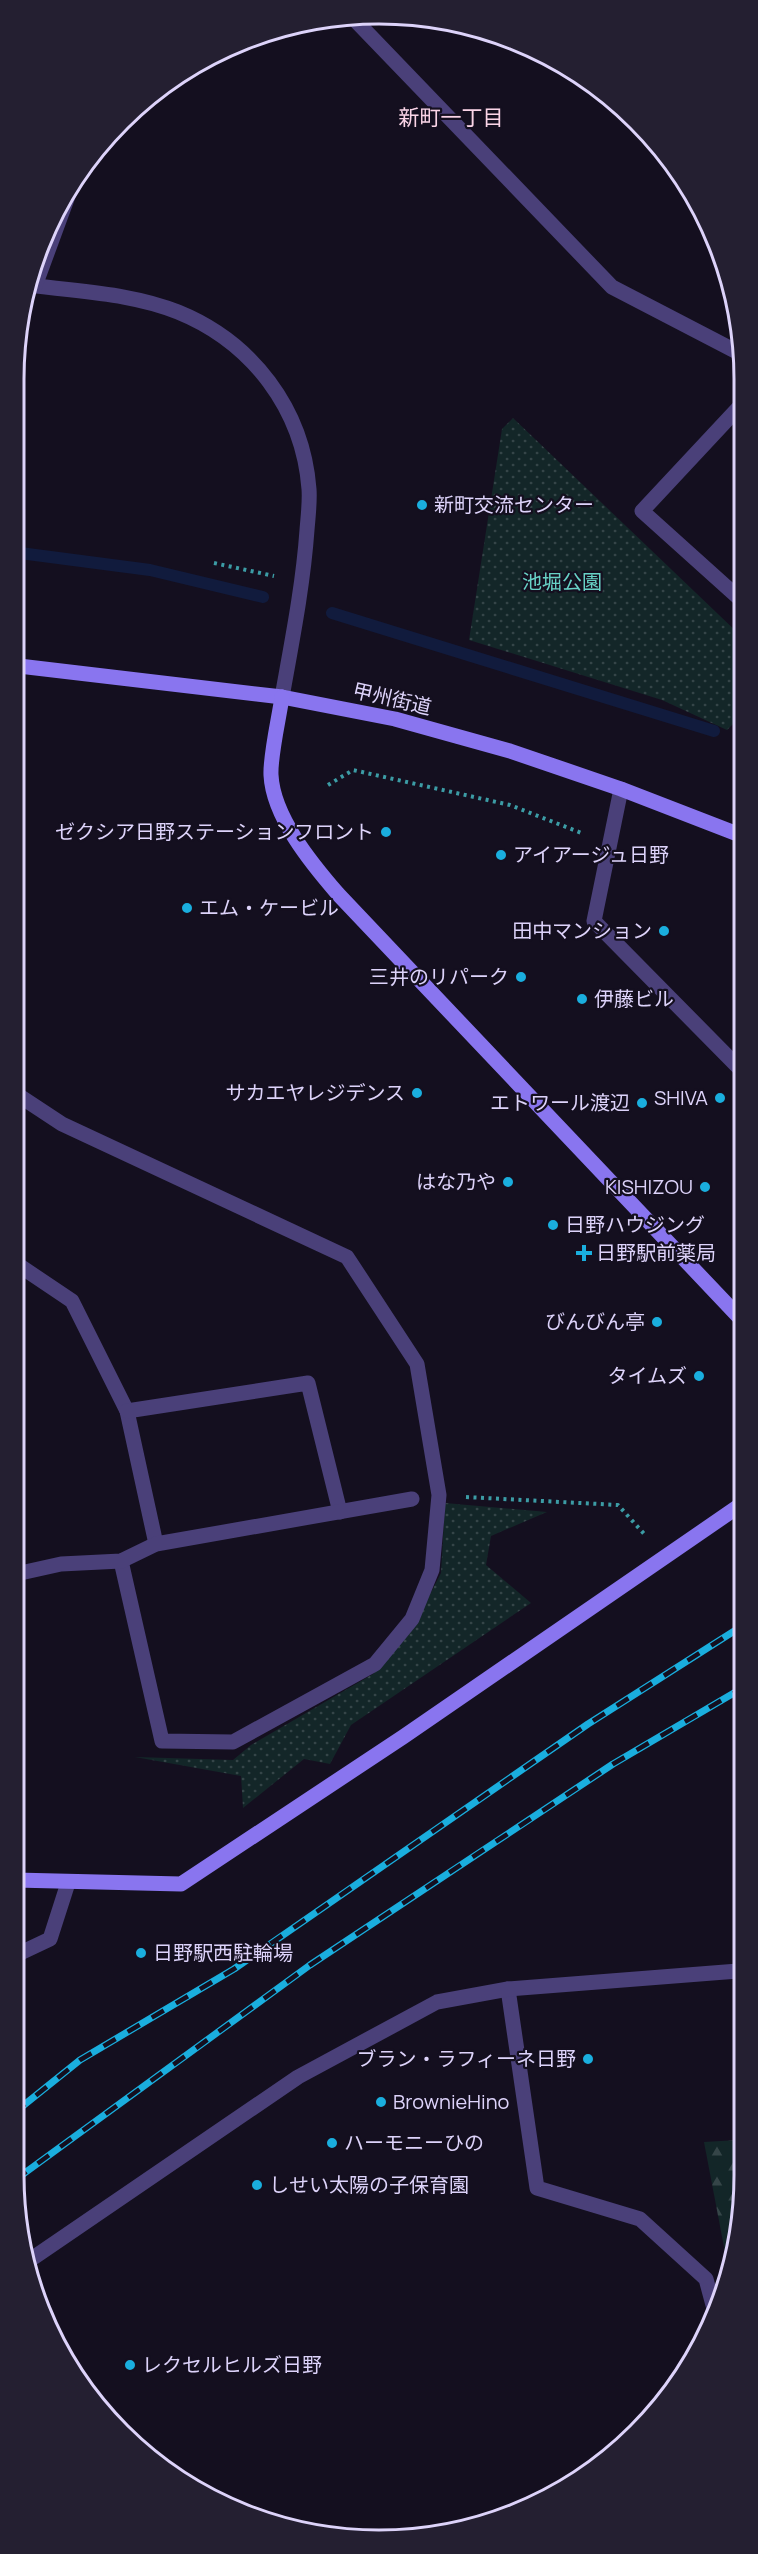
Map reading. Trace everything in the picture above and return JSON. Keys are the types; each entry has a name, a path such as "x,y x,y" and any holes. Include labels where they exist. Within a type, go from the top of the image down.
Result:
{"street":[{"path":"360,25 612,287 732,350"},
{"path":"37,285 115,295 178,312 230,341 262,371 285,404 303,446 309,491 304,571 271,775 277,801 304,854 338,894 734,1312"},
{"path":"734,412 642,511 734,594"},
{"name":"甲州街道","path":"24,667 282,697 395,719 510,751 621,789 734,833"},
{"path":"621,789 594,921 734,1063"},
{"path":"24,1099 62,1124 347,1257 417,1364 439,1496 432,1570 412,1619 375,1664 233,1742 162,1741 122,1561"},
{"path":"24,1269 72,1300 127,1412 156,1544"},
{"path":"127,1412 308,1383 340,1512"},
{"path":"24,1572 61,1564 122,1561 156,1544 412,1499"},
{"path":"24,1881 181,1884 403,1737 734,1509"},
{"path":"24,1951 50,1939 68,1883"},
{"path":"34,2257 298,2077 437,2002 508,1989 734,1971"},
{"path":"508,1989 537,2188 639,2219 706,2279 711,2299"}],"path":[{"path":"214,562 274,574 272,585"},
{"path":"328,785 353,771 510,805 610,844"},
{"path":"439,1496 618,1505 664,1556"}],"green space":[{"name":"池堀公園","path":"513,418 734,629 734,723 727,730 662,700 469,640 502,429"},
{"path":"445,1503 547,1512 491,1536 486,1565 531,1603 351,1725 330,1764 304,1759 243,1808 241,1776 135,1757 233,1760 251,1745 373,1674 411,1631 441,1573"},
{"path":"734,2140 733,2198 725,2253 704,2142"}],"waterway":[{"path":"24,554 150,570 263,597"},
{"path":"332,613 714,731"}],"railway":[{"path":"24,2105 80,2060 234,1969 588,1724 734,1631"},
{"path":"24,2173 310,1965 613,1764 734,1693"}],"place":[{"name":"新町交流センター","path":"422,505"},
{"name":"ゼクシア日野ステーションフロント","path":"386,832"},
{"name":"アイアージュ日野","path":"501,855"},
{"name":"エム・ケービル","path":"187,908"},
{"name":"田中マンション","path":"664,931"},
{"name":"三井のリパーク","path":"521,977"},
{"name":"伊藤ビル","path":"582,999"},
{"name":"サカエヤレジデンス","path":"417,1093"},
{"name":"SHIVA","path":"720,1098"},
{"name":"エトワール渡辺","path":"642,1103"},
{"name":"はな乃や","path":"508,1182"},
{"name":"KISHIZOU","path":"705,1187"},
{"name":"日野ハウジング","path":"553,1225"},
{"name":"日野駅前薬局","path":"584,1253"},
{"name":"びんびん亭","path":"657,1322"},
{"name":"タイムズ","path":"699,1376"},
{"name":"日野駅西駐輪場","path":"141,1953"},
{"name":"ブラン・ラフィーネ日野","path":"588,2059"},
{"name":"BrownieHino","path":"381,2102"},
{"name":"ハーモニーひの","path":"332,2143"},
{"name":"しせい太陽の子保育園","path":"257,2185"},
{"name":"レクセルヒルズ日野","path":"130,2365"}],"district":[{"name":"新町一丁目","path":"451,118"}]}
